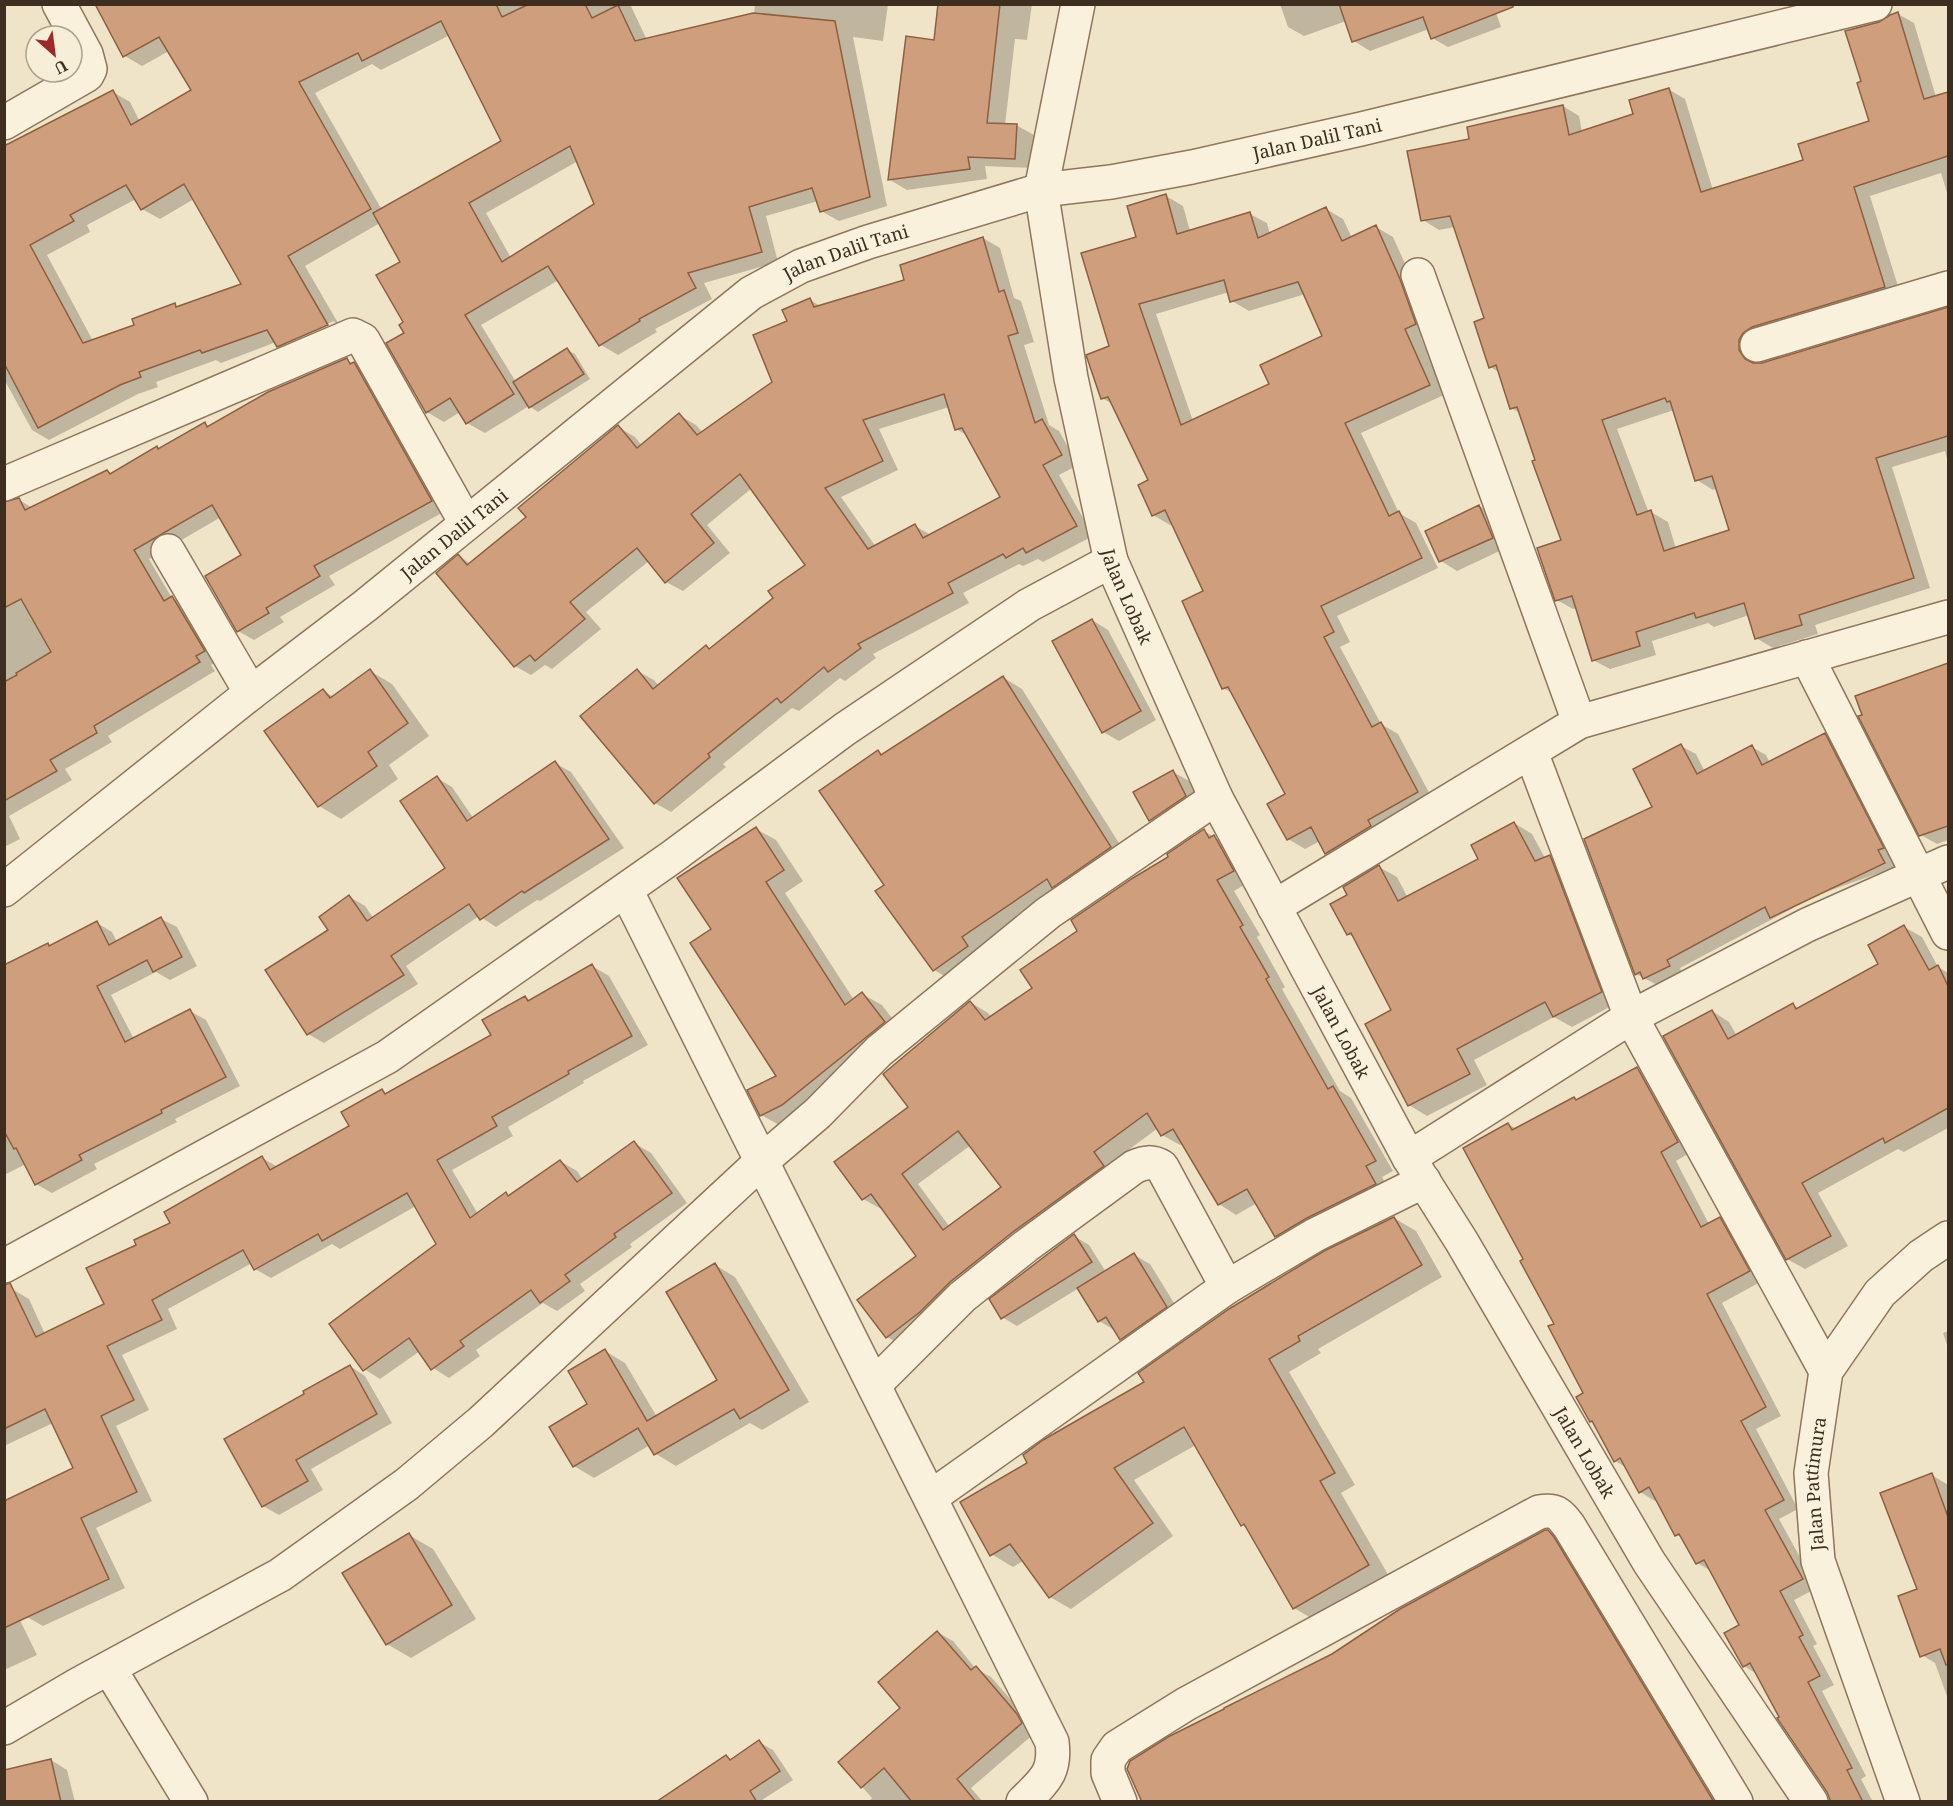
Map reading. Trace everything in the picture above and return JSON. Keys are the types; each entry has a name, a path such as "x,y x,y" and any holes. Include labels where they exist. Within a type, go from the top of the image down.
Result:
{"street":[{"path":"4,123 82,80 90,69 86,54 59,4"},
{"path":"1041,190 1078,4"},
{"name":"Jalan Dalil Tani","path":"4,890 251,693 365,606 751,293 801,266 868,242 1041,190 1111,182 1361,129 1875,4"},
{"name":"Jalan Lobak","path":"1041,190 1071,378 1111,561 1216,798 1417,1170 1468,1252 1649,1562 1811,1802"},
{"path":"1418,275 1579,722"},
{"path":"1757,345 1948,288"},
{"path":"4,484 353,335 363,340 466,523"},
{"path":"168,551 251,693"},
{"path":"4,1266 387,1057 626,890 845,729 1029,605 1111,561"},
{"path":"1274,907 1579,722 1948,617"},
{"path":"1807,657 1934,868 1948,933"},
{"path":"1531,752 1630,1017 1826,1371"},
{"path":"4,1728 280,1575 407,1484 482,1422 762,1161 818,1113 879,1051 1048,913 1216,798"},
{"path":"931,1497 1227,1287 1315,1235 1417,1170 1630,1017 1807,925 1934,868"},
{"path":"626,890 1052,1742 1054,1758 1051,1771 1023,1802"},
{"path":"874,1385 962,1297 1026,1246 1143,1162 1154,1162 1162,1167 1227,1287"},
{"name":"Jalan Pattimura","path":"1903,1802 1818,1561 1811,1473 1826,1371 1880,1293 1921,1256 1948,1238"},
{"path":"1120,1802 1108,1773 1108,1760 1117,1747 1207,1692 1539,1512 1550,1510 1560,1514 1569,1526 1736,1802"},
{"path":"109,1668 191,1802"}],"building":[{"path":"95,4 496,4 502,17 529,4 585,4 592,18 618,5 635,41 753,13 835,21 870,197 820,212 812,188 749,207 762,252 688,273 696,288 639,319 640,321 599,346 548,266 465,315 514,394 466,424 450,398 426,413 386,343 404,333 399,325 403,322 376,275 400,262 373,213 501,141 441,21 362,61 358,53 299,82 371,209 288,256 328,325 277,347 267,330 202,353 200,350 139,372 141,377 120,385 38,428 4,363 4,146 113,90 131,125 191,90 159,37 123,57","holes":["570,146 594,204 502,262 469,203","184,184 241,284 176,307 175,303 132,319 134,325 83,343 30,245 74,221 70,215 126,185 141,210"]},
{"path":"938,4 1000,4 987,123 1017,124 1015,159 968,157 970,169 888,180 906,36 934,40"},
{"path":"1339,4 1513,4 1513,7 1431,39 1423,17 1352,42"},
{"path":"1898,12 1924,99 1948,92 1948,156 1854,187 1885,287 1752,327 1743,333 1739,340 1739,350 1745,359 1753,363 1762,363 1948,307 1948,436 1876,458 1914,578 1799,615 1802,625 1755,639 1744,603 1696,618 1694,613 1636,632 1640,646 1592,661 1572,596 1555,601 1537,548 1561,540 1532,461 1535,460 1517,407 1510,409 1496,365 1489,368 1474,322 1484,318 1450,216 1421,221 1407,151 1469,139 1467,127 1563,105 1569,135 1633,114 1629,100 1669,88 1701,192 1803,160 1798,144 1869,121 1857,83 1861,81 1845,31 1879,22","holes":["1665,398 1667,402 1670,401 1695,481 1712,476 1729,530 1664,551 1651,510 1637,515 1602,420"]},
{"path":"1166,194 1177,234 1250,212 1258,238 1326,207 1342,241 1376,225 1400,279 1416,324 1405,329 1430,385 1345,423 1389,516 1399,511 1422,558 1321,606 1334,632 1324,637 1372,727 1381,722 1418,792 1368,820 1371,826 1325,854 1311,827 1287,840 1267,804 1285,794 1228,687 1222,689 1182,601 1203,591 1165,510 1152,516 1138,485 1148,480 1108,397 1101,399 1086,355 1109,346 1081,253 1136,237 1127,206","holes":["1224,280 1230,302 1298,282 1322,336 1260,365 1269,384 1181,425 1139,304"]},
{"path":"983,237 999,292 1004,290 1018,333 1008,336 1035,423 1042,419 1062,455 1043,465 1077,526 1026,553 1023,548 1006,558 1003,554 948,583 953,593 858,644 861,648 828,672 824,667 781,703 777,698 708,754 710,757 654,804 580,716 637,669 653,689 706,645 709,649 773,598 768,591 805,565 740,474 691,514 714,543 665,583 637,548 570,602 585,619 535,661 530,655 514,667 436,573 458,554 467,565 526,517 518,508 618,425 637,448 679,413 697,435 772,382 753,335 787,321 782,310 810,298 814,307 904,280 900,265","holes":["944,394 955,430 962,428 1000,497 923,538 915,524 868,549 825,488 883,461 863,420"]},
{"path":"567,348 584,374 529,408 513,382"},
{"path":"347,358 350,364 354,362 432,501 314,566 320,576 266,608 269,613 237,632 205,576 241,555 212,505 134,550 164,601 172,596 205,651 196,656 200,662 94,726 97,733 50,760 57,771 4,801 4,682 51,652 21,599 4,608 4,502 19,498 25,510 107,470 110,474 157,446 158,449 205,422 207,427 268,392"},
{"path":"1479,505 1493,538 1439,562 1425,531"},
{"path":"1092,619 1141,711 1102,733 1052,641"},
{"path":"1948,663 1948,826 1919,836 1858,716 1862,715 1855,696"},
{"path":"370,669 408,723 368,752 377,766 318,807 264,731 323,689 330,698"},
{"path":"1003,676 1111,847 1052,888 1047,879 962,937 968,946 933,971 875,891 884,885 819,791 878,750 881,755"},
{"path":"1825,733 1884,848 1878,850 1885,863 1770,918 1765,907 1667,960 1670,966 1643,979 1640,972 1635,975 1584,839 1652,807 1633,769 1681,744 1697,774 1752,745 1762,765"},
{"path":"555,761 609,839 524,893 522,891 480,920 469,904 391,956 404,975 307,1035 265,970 328,930 319,917 349,895 367,921 445,868 400,801 437,776 467,821"},
{"path":"1173,770 1186,796 1149,821 1133,792"},
{"path":"1514,822 1535,861 1550,855 1602,992 1553,1017 1545,1002 1457,1049 1470,1074 1408,1106 1365,1024 1391,1010 1351,933 1347,935 1330,904 1347,895 1343,887 1379,865 1398,901 1478,859 1471,845"},
{"path":"756,827 784,870 766,882 845,1005 862,992 885,1022 782,1105 760,1116 747,1090 776,1076 690,943 711,929 677,878"},
{"path":"1204,829 1209,838 1214,835 1234,871 1217,880 1243,925 1240,927 1269,977 1266,979 1328,1089 1333,1086 1376,1161 1366,1166 1376,1184 1307,1218 1275,1237 1247,1189 1218,1205 1173,1129 1161,1136 1147,1113 1094,1152 1104,1166 1014,1231 950,1282 920,1312 886,1338 857,1300 916,1256 871,1194 862,1200 834,1162 908,1107 883,1074 970,1001 985,1020 1032,988 1020,970 1077,931 1071,920 1168,857 1167,854","holes":["958,1131 1001,1187 943,1230 902,1174"]},
{"path":"161,917 182,957 153,972 147,960 97,986 125,1042 190,1009 226,1077 161,1110 162,1113 79,1155 82,1160 35,1185 16,1148 14,1149 4,1131 4,965 48,943 49,946 97,921 109,945"},
{"path":"1904,925 1929,970 1938,965 1948,986 1948,1108 1885,1143 1883,1138 1802,1183 1831,1236 1786,1260 1663,1036 1712,1010 1728,1039 1793,1003 1796,1009 1878,964 1868,945"},
{"path":"592,964 632,1036 492,1117 497,1126 437,1160 470,1218 506,1192 508,1196 560,1160 577,1182 634,1141 672,1193 614,1234 616,1237 565,1275 570,1281 540,1303 531,1290 460,1341 464,1346 431,1370 409,1338 363,1371 329,1324 436,1244 407,1193 322,1241 318,1234 254,1270 243,1250 152,1300 162,1320 107,1346 134,1400 101,1416 137,1492 81,1518 109,1579 4,1628 4,1501 73,1468 45,1409 4,1429 4,1285 10,1283 36,1337 104,1304 86,1268 136,1245 134,1240 170,1223 164,1212 262,1156 270,1170 349,1126 341,1112 382,1089 385,1094 491,1035 482,1020 525,996 528,1001"},
{"path":"1637,1067 1678,1142 1661,1152 1701,1227 1720,1217 1750,1271 1707,1294 1766,1407 1741,1421 1784,1500 1765,1510 1803,1579 1780,1591 1803,1635 1799,1637 1820,1676 1808,1682 1852,1768 1847,1770 1863,1802 1831,1802 1827,1792 1777,1718 1779,1717 1750,1663 1743,1667 1724,1633 1739,1625 1704,1560 1696,1564 1679,1534 1675,1536 1649,1487 1639,1493 1620,1458 1614,1462 1576,1397 1583,1393 1548,1326 1554,1324 1520,1261 1523,1259 1463,1148 1508,1123 1512,1130 1574,1097 1576,1100"},
{"path":"1394,1217 1422,1265 1298,1336 1300,1341 1269,1359 1335,1473 1320,1481 1369,1565 1293,1609 1244,1524 1241,1526 1184,1427 1114,1468 1153,1523 1049,1598 1010,1544 990,1556 960,1502 1027,1463 1023,1455 1043,1440 1144,1382 1138,1373 1229,1309 1324,1251"},
{"path":"1074,1234 1092,1262 1001,1319 989,1299"},
{"path":"1134,1253 1167,1307 1120,1340 1106,1317 1098,1322 1077,1288"},
{"path":"715,1263 789,1390 740,1419 734,1409 654,1455 638,1428 573,1467 549,1427 587,1404 568,1371 605,1349 647,1421 717,1380 666,1292"},
{"path":"350,1365 377,1414 296,1460 308,1481 262,1507 224,1439"},
{"path":"1932,1473 1948,1517 1948,1664 1946,1665 1940,1649 1920,1657 1898,1596 1917,1589 1880,1493"},
{"path":"1548,1530 1554,1537 1714,1802 1142,1802 1127,1769 1130,1761 1168,1737 1332,1654 1400,1609"},
{"path":"409,1533 452,1605 386,1645 342,1573"},
{"path":"937,1631 971,1670 976,1666 1022,1723 957,1779 976,1802 912,1802 884,1768 861,1788 838,1762 900,1708 878,1682"},
{"path":"759,1740 780,1771 750,1791 757,1802 656,1802 726,1755 730,1760"},
{"path":"51,1759 61,1802 4,1802 4,1770"}]}
